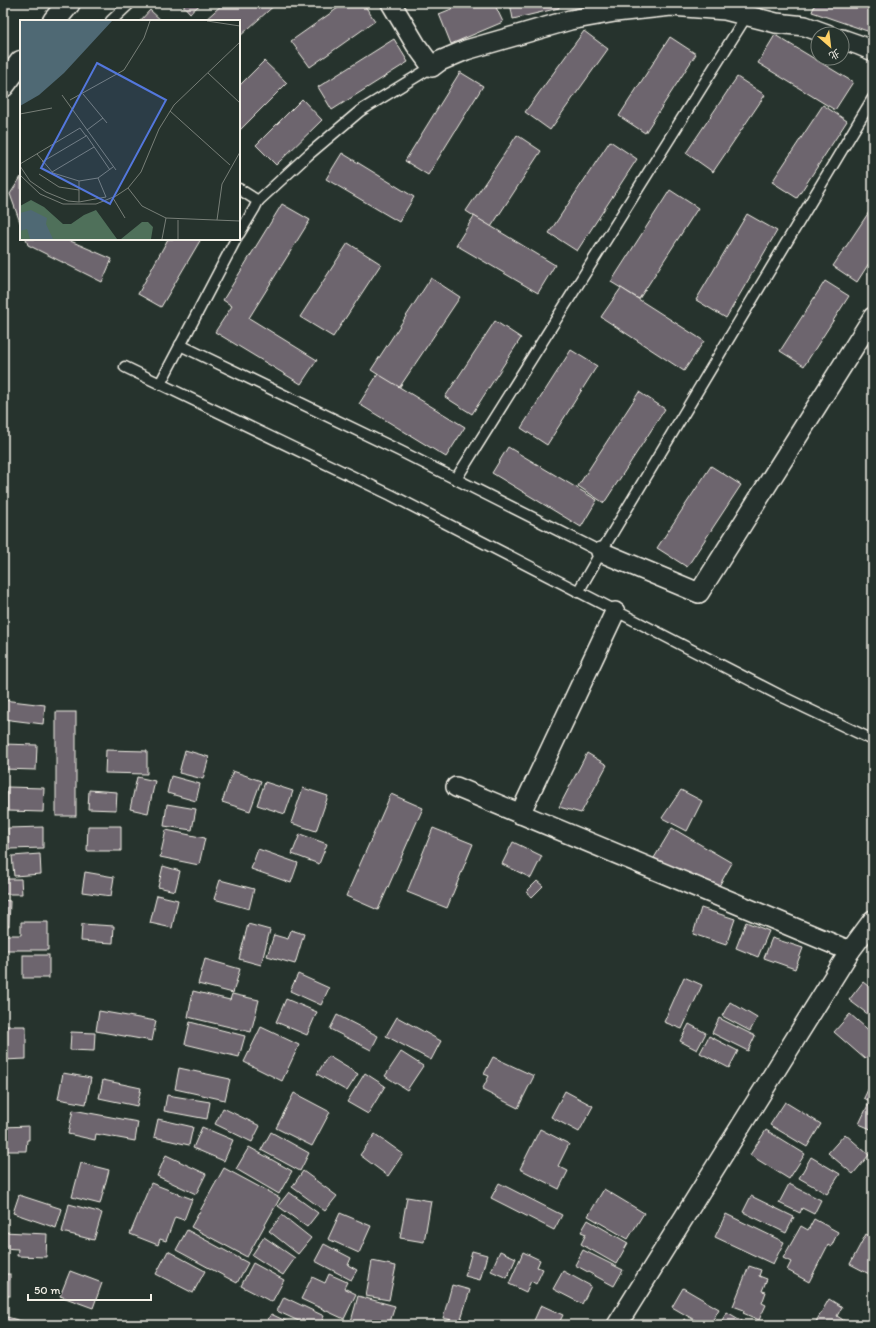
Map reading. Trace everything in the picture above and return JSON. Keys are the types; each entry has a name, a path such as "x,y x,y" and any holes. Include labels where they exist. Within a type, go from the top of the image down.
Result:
{"street":[{"path":"55,20 70,3"},
{"path":"391,3 416,46 432,67 440,61 473,48 570,20 615,12 670,6 725,10 776,23 810,28"},
{"path":"850,42 873,51"},
{"path":"5,80 20,63"},
{"path":"601,552 699,593 873,317"},
{"path":"520,814 615,612"},
{"path":"456,787 850,951"},
{"path":"617,1325 850,951 873,920"}],"lane":[{"path":"112,20 130,3"},
{"path":"456,479 747,15"},
{"path":"240,232 258,201 308,155 360,111 432,67"},
{"path":"578,592 873,98"},
{"path":"240,190 258,201"},
{"path":"160,384 235,240"},
{"path":"180,345 456,479 601,552"},
{"path":"125,367 391,495 615,612 785,698 873,740"}],"building":[{"path":"181,3 202,3 190,13"},
{"path":"224,3 277,3 240,36 240,20 205,20"},
{"path":"345,3 363,3 375,21 310,67 291,41"},
{"path":"466,3 494,3 503,22 451,44 439,14"},
{"path":"510,3 558,3 559,8 513,19"},
{"path":"815,3 873,3 873,33 812,12"},
{"path":"150,10 161,20 141,20"},
{"path":"584,31 608,49 550,130 525,112"},
{"path":"775,35 810,56 810,66 826,66 853,82 835,110 758,63"},
{"path":"670,37 696,54 645,133 619,116"},
{"path":"394,39 408,62 332,110 318,87"},
{"path":"264,61 287,83 240,130 240,85"},
{"path":"460,72 483,86 428,175 405,161"},
{"path":"737,77 765,95 713,172 686,153"},
{"path":"302,99 322,120 276,165 256,145"},
{"path":"823,105 847,121 797,198 772,182"},
{"path":"517,135 541,151 491,227 466,211"},
{"path":"610,141 637,159 577,251 549,233"},
{"path":"342,153 414,197 399,222 326,179"},
{"path":"20,179 20,222 10,194"},
{"path":"670,190 698,208 639,299 611,282"},
{"path":"282,204 310,220 249,318 317,360 301,384 215,332 232,306 223,300"},
{"path":"873,206 873,257 857,282 833,266"},
{"path":"747,214 777,231 726,318 696,300"},
{"path":"474,216 555,265 538,293 456,245"},
{"path":"26,240 68,240 112,259 102,282 28,245"},
{"path":"167,240 200,240 161,307 138,294"},
{"path":"348,243 381,264 333,337 300,317"},
{"path":"431,278 460,297 399,388 371,370"},
{"path":"825,281 849,296 804,366 780,351"},
{"path":"621,288 704,341 684,371 601,317"},
{"path":"495,321 521,338 472,414 445,397"},
{"path":"571,350 597,366 547,445 521,428"},
{"path":"378,374 465,427 446,457 359,404"},
{"path":"639,392 665,409 604,503 578,486"},
{"path":"508,447 597,500 581,527 492,473"},
{"path":"711,466 741,485 687,567 657,548"},
{"path":"3,700 45,705 43,724 3,719"},
{"path":"56,712 76,712 76,816 56,816"},
{"path":"3,744 37,745 36,770 3,769"},
{"path":"106,750 147,751 147,774 105,773"},
{"path":"185,750 209,757 203,779 179,773"},
{"path":"587,753 607,765 581,813 559,807"},
{"path":"233,771 261,781 250,811 222,802"},
{"path":"171,776 200,784 196,801 167,793"},
{"path":"137,777 155,781 148,813 130,809"},
{"path":"265,782 293,791 285,814 257,805"},
{"path":"7,787 44,788 43,812 7,811"},
{"path":"303,788 328,796 316,831 291,823"},
{"path":"89,790 117,792 116,810 88,809"},
{"path":"681,790 702,801 687,831 662,818"},
{"path":"391,794 423,808 378,910 346,896"},
{"path":"167,804 196,809 192,830 164,826"},
{"path":"88,826 121,826 121,851 87,851"},
{"path":"43,827 43,848 9,849 8,828"},
{"path":"433,828 473,844 447,908 407,892"},
{"path":"672,828 732,863 715,893 654,858"},
{"path":"166,830 205,838 199,865 160,857"},
{"path":"300,834 327,844 319,864 292,854"},
{"path":"513,842 542,856 531,878 502,864"},
{"path":"258,849 298,863 291,883 251,869"},
{"path":"40,854 41,874 14,876 12,856"},
{"path":"163,866 180,871 175,891 158,887"},
{"path":"85,872 114,877 111,896 82,892"},
{"path":"3,879 21,879 22,894 3,894"},
{"path":"220,880 254,889 249,909 214,899"},
{"path":"537,881 543,886 532,897 526,892"},
{"path":"157,895 178,900 172,928 150,923"},
{"path":"3,900 10,901 9,926 3,926"},
{"path":"701,908 735,919 726,945 693,934"},
{"path":"21,922 48,922 48,950 3,950 3,935 21,935"},
{"path":"746,922 769,931 758,957 736,948"},
{"path":"82,924 114,926 113,943 81,941"},
{"path":"248,924 270,930 261,965 239,959"},
{"path":"291,930 304,934 295,964 267,956 274,935 288,939"},
{"path":"772,938 803,948 795,969 764,958"},
{"path":"23,955 49,955 49,978 23,978"},
{"path":"205,959 240,969 233,993 198,984"},
{"path":"298,974 329,988 321,1005 290,991"},
{"path":"684,977 702,985 682,1029 664,1022"},
{"path":"863,982 873,990 873,1018 849,1000"},
{"path":"193,991 230,1000 232,994 259,1000 251,1032 188,1017"},
{"path":"286,999 317,1012 307,1035 276,1022"},
{"path":"730,1002 757,1018 750,1031 722,1016"},
{"path":"99,1011 156,1021 152,1041 96,1031"},
{"path":"850,1014 873,1034 873,1050 865,1059 834,1032"},
{"path":"337,1015 378,1036 371,1050 330,1029"},
{"path":"397,1017 441,1041 431,1060 386,1036"},
{"path":"719,1018 755,1036 748,1051 712,1033"},
{"path":"190,1022 245,1036 239,1057 185,1044"},
{"path":"689,1024 706,1033 697,1050 680,1041"},
{"path":"3,1026 26,1026 26,1059 3,1060"},
{"path":"261,1027 299,1045 282,1081 244,1062"},
{"path":"71,1032 95,1033 94,1051 70,1050"},
{"path":"709,1036 738,1051 729,1068 700,1053"},
{"path":"401,1052 423,1066 407,1090 385,1076"},
{"path":"328,1056 358,1074 347,1091 317,1074"},
{"path":"493,1057 534,1076 518,1108 482,1090 489,1076 484,1074"},
{"path":"179,1068 230,1079 225,1100 175,1089"},
{"path":"63,1073 91,1078 86,1104 58,1099"},
{"path":"365,1073 385,1086 368,1114 347,1102"},
{"path":"873,1079 873,1103 864,1098"},
{"path":"103,1080 141,1088 137,1106 99,1098"},
{"path":"565,1091 593,1106 579,1132 551,1117"},
{"path":"294,1093 330,1112 312,1146 276,1128"},
{"path":"167,1095 210,1102 207,1119 164,1111"},
{"path":"785,1102 821,1124 807,1147 770,1125"},
{"path":"868,1105 873,1107 873,1130 859,1124"},
{"path":"223,1108 260,1126 252,1142 215,1124"},
{"path":"73,1110 138,1122 135,1141 96,1134 95,1140 68,1134"},
{"path":"158,1119 193,1127 189,1145 154,1137"},
{"path":"29,1126 29,1140 27,1140 26,1151 3,1151 3,1127"},
{"path":"202,1127 233,1140 224,1161 193,1148"},
{"path":"540,1129 569,1144 558,1166 568,1171 559,1189 520,1169"},
{"path":"766,1130 805,1154 789,1179 750,1155"},
{"path":"271,1132 309,1153 300,1171 261,1150"},
{"path":"375,1134 403,1154 388,1176 360,1155"},
{"path":"845,1134 869,1155 853,1174 828,1153"},
{"path":"249,1147 292,1171 279,1194 236,1169"},
{"path":"166,1155 206,1174 196,1194 157,1176"},
{"path":"811,1157 840,1174 827,1194 799,1178"},
{"path":"81,1163 109,1170 100,1204 72,1197"},
{"path":"224,1168 280,1198 247,1257 191,1227"},
{"path":"303,1171 337,1196 325,1211 292,1187"},
{"path":"151,1183 192,1199 184,1220 175,1217 166,1241 160,1239 158,1245 130,1234"},
{"path":"499,1183 562,1215 554,1230 491,1198"},
{"path":"789,1184 821,1200 814,1214 802,1208 800,1213 779,1203"},
{"path":"604,1189 644,1213 628,1239 588,1216"},
{"path":"289,1192 318,1213 307,1227 278,1206"},
{"path":"19,1195 62,1209 56,1228 13,1213"},
{"path":"751,1196 794,1217 786,1233 743,1212"},
{"path":"407,1197 431,1201 424,1242 400,1238"},
{"path":"69,1204 102,1213 94,1240 62,1232"},
{"path":"340,1213 371,1226 359,1253 328,1239"},
{"path":"726,1214 784,1242 773,1264 715,1237"},
{"path":"282,1215 311,1238 298,1254 269,1231"},
{"path":"814,1219 838,1232 831,1247 828,1245 809,1282 787,1270 791,1262 783,1258 801,1226 808,1230"},
{"path":"588,1220 628,1243 616,1264 581,1244 586,1234 581,1232"},
{"path":"187,1230 248,1263 237,1283 176,1250"},
{"path":"3,1232 47,1234 46,1257 17,1256 18,1249 3,1248"},
{"path":"866,1234 873,1238 873,1276 850,1264"},
{"path":"264,1237 295,1258 283,1275 252,1255"},
{"path":"324,1244 351,1258 348,1265 357,1270 351,1280 315,1261"},
{"path":"583,1250 623,1270 614,1286 575,1265"},
{"path":"168,1251 205,1271 193,1293 156,1274"},
{"path":"472,1251 487,1255 480,1280 465,1276"},
{"path":"500,1251 516,1258 507,1278 491,1271"},
{"path":"523,1252 540,1260 537,1267 543,1269 536,1284 531,1281 526,1292 509,1284"},
{"path":"372,1261 396,1266 389,1300 366,1296"},
{"path":"253,1263 284,1280 272,1302 241,1286"},
{"path":"749,1266 761,1270 759,1276 767,1279 762,1291 766,1292 762,1303 766,1305 759,1320 743,1313 744,1310 733,1306"},
{"path":"70,1271 102,1283 93,1308 60,1296"},
{"path":"563,1271 591,1286 582,1304 553,1289"},
{"path":"3,1274 10,1274 10,1296 3,1296"},
{"path":"329,1274 347,1282 344,1288 356,1294 344,1319 301,1299 312,1277 325,1283"},
{"path":"452,1285 470,1290 460,1322 443,1318"},
{"path":"683,1288 719,1309 710,1325 703,1325 672,1307"},
{"path":"358,1296 395,1306 389,1325 350,1325"},
{"path":"284,1297 324,1316 320,1325 307,1325 277,1311"},
{"path":"829,1299 842,1307 837,1316 851,1325 814,1325"},
{"path":"541,1305 563,1315 558,1325 532,1325"},
{"path":"727,1312 749,1325 719,1325"},
{"path":"271,1314 294,1325 265,1325"},
{"path":"3,1316 29,1323 28,1325 3,1325"},
{"path":"684,1319 695,1325 681,1325"},
{"path":"434,1320 454,1325 433,1325"}]}
